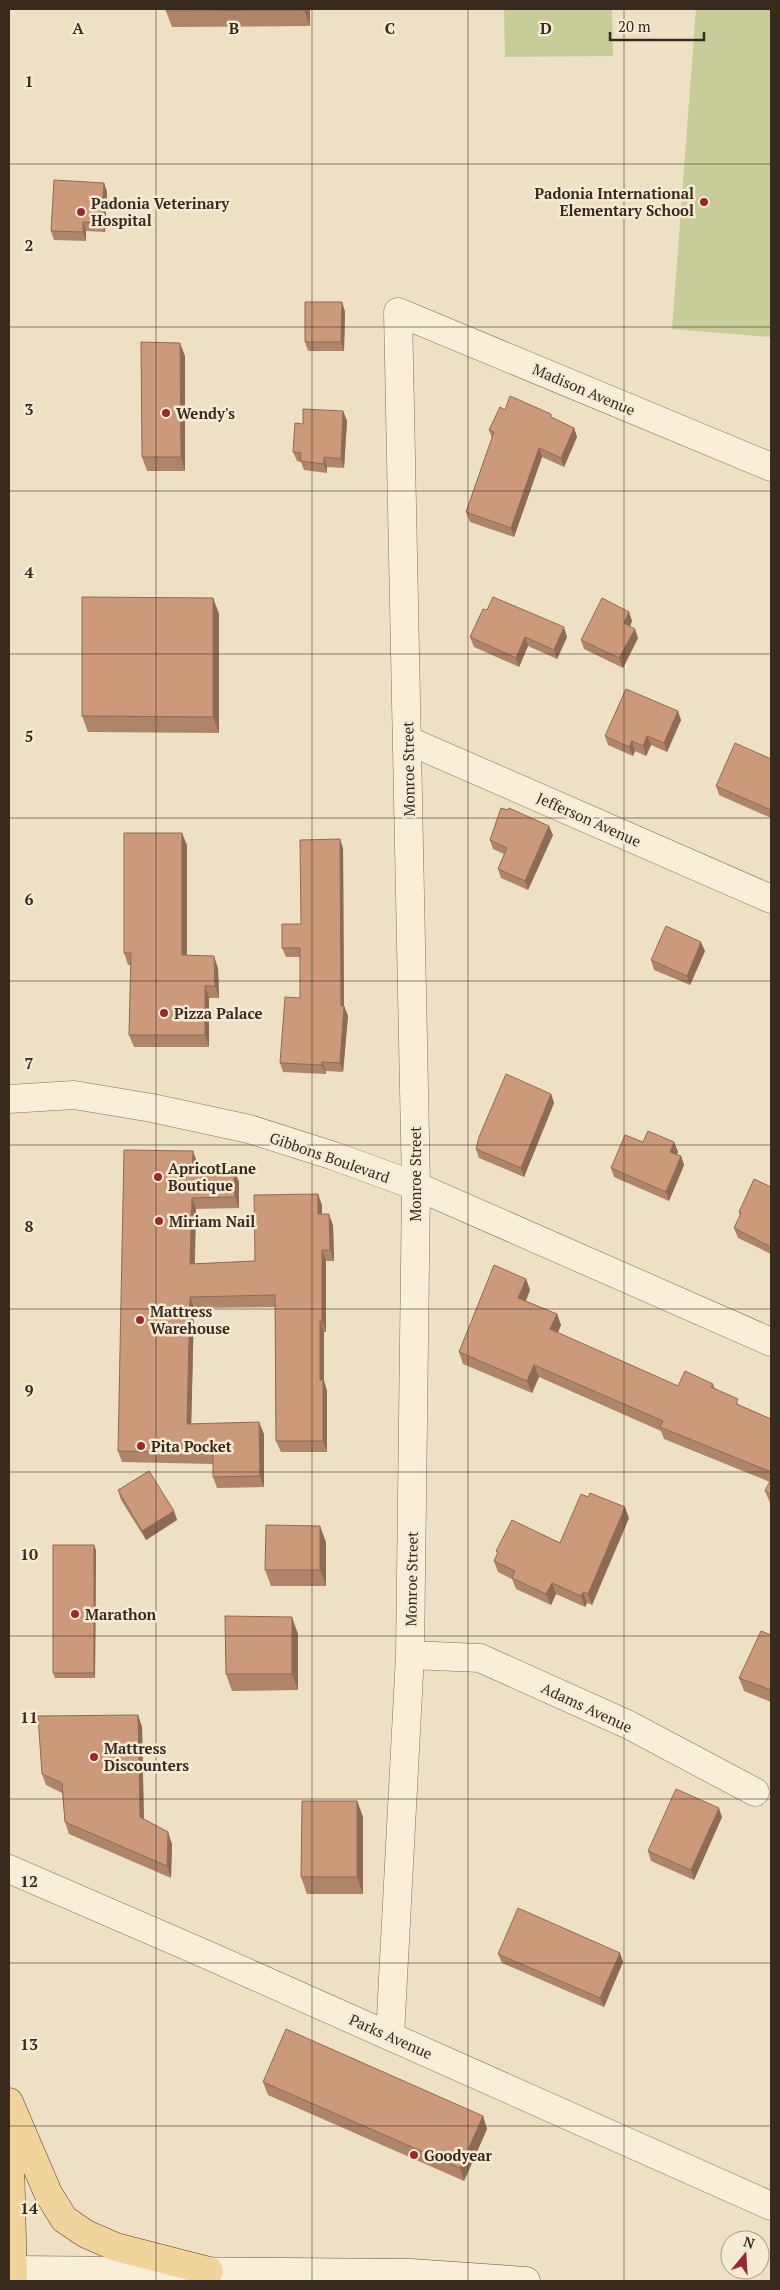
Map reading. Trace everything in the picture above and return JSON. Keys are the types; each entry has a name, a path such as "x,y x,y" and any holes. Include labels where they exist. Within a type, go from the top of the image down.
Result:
{"main road":[{"path":"9,2088 11,2273"},
{"path":"9,2102 48,2193 64,2220 86,2234 116,2247 209,2271"}],"street":[{"name":"Madison Avenue","path":"398,312 771,467"},
{"name":"Monroe Street","path":"390,2036 410,1655 416,1186 398,312"},
{"name":"Jefferson Avenue","path":"407,740 771,899"},
{"name":"Gibbons Boulevard","path":"9,1099 74,1096 152,1108 249,1129 334,1156 416,1186 771,1342"},
{"name":"Adams Avenue","path":"410,1655 480,1658 629,1726 754,1792"},
{"name":"Parks Avenue","path":"9,1869 771,2206"},
{"path":"11,2273 209,2271 411,2273 526,2281"}],"green space":[{"path":"504,9 612,9 613,56 505,57"},
{"path":"696,9 771,9 771,337 672,329"}],"building":[{"path":"166,9 304,9 304,10 166,11"},
{"name":"Padonia Veterinary Hospital","path":"54,180 104,183 101,223 83,222 83,232 51,231"},
{"path":"305,302 342,302 341,342 305,342"},
{"name":"Wendy's","path":"141,342 180,343 181,457 142,457"},
{"path":"510,396 551,414 551,417 574,428 561,458 539,448 511,528 466,512 494,432 489,430 500,407 505,410"},
{"path":"303,409 343,411 341,459 324,457 324,464 300,461 301,453 293,452 295,423 303,424"},
{"path":"82,597 213,598 213,717 82,716"},
{"path":"493,597 564,627 554,650 525,637 516,658 470,637 483,609 487,610"},
{"path":"602,598 629,612 624,623 635,629 619,658 581,640"},
{"path":"626,689 678,711 664,743 647,736 643,746 632,741 629,747 605,736"},
{"path":"735,743 771,759 771,810 716,786"},
{"path":"501,808 508,810 509,808 549,826 525,881 498,869 507,848 490,840"},
{"path":"124,833 182,833 182,955 214,956 215,986 205,986 205,1035 129,1035 131,953 124,953"},
{"path":"340,839 341,1006 344,1006 340,1063 322,1062 322,1065 280,1063 285,997 300,998 300,948 282,948 282,924 301,924 300,840"},
{"path":"666,926 701,942 687,976 651,960"},
{"path":"506,1074 551,1094 521,1168 476,1149 479,1137"},
{"path":"648,1131 674,1142 670,1152 681,1156 666,1192 611,1168 625,1135 643,1142"},
{"path":"124,1150 193,1151 192,1173 234,1170 235,1197 192,1198 190,1264 255,1261 254,1195 318,1194 318,1214 329,1214 330,1250 322,1250 322,1321 320,1321 320,1380 323,1380 323,1441 276,1441 275,1295 190,1297 187,1424 259,1422 260,1476 213,1477 213,1453 118,1451"},
{"path":"754,1179 771,1187 771,1247 734,1228"},
{"path":"494,1265 526,1279 518,1298 557,1314 550,1329 678,1386 685,1371 713,1384 711,1387 738,1399 736,1404 771,1419 771,1472 660,1427 663,1421 534,1365 527,1381 459,1352"},
{"path":"149,1471 174,1511 142,1531 118,1490"},
{"path":"771,1479 771,1494 765,1491"},
{"path":"590,1493 625,1507 588,1594 583,1592 581,1596 552,1583 546,1594 512,1578 515,1571 494,1561 498,1552 496,1551 512,1520 560,1543 581,1494 588,1497"},
{"path":"266,1525 320,1526 320,1570 265,1570"},
{"name":"Marathon","path":"53,1545 94,1545 94,1673 53,1673"},
{"path":"225,1616 292,1617 292,1674 226,1674"},
{"path":"761,1631 771,1635 771,1690 739,1678"},
{"name":"Mattress Discounters","path":"138,1715 140,1817 168,1832 167,1866 65,1822 62,1783 42,1774 38,1716"},
{"path":"676,1789 719,1808 691,1870 648,1851"},
{"path":"302,1801 357,1801 357,1877 301,1877"},
{"path":"518,1908 620,1953 600,1998 498,1954"},
{"path":"286,2029 483,2116 460,2168 263,2082"}],"place":[{"name":"Padonia International Elementary School","path":"704,202"},
{"name":"Padonia Veterinary Hospital","path":"81,212"},
{"name":"Wendy's","path":"166,413"},
{"name":"Pizza Palace","path":"164,1013"},
{"name":"ApricotLane Boutique","path":"158,1177"},
{"name":"Miriam Nail","path":"159,1221"},
{"name":"Mattress Warehouse","path":"140,1320"},
{"name":"Pita Pocket","path":"141,1446"},
{"name":"Marathon","path":"75,1614"},
{"name":"Mattress Discounters","path":"94,1757"},
{"name":"Goodyear","path":"414,2155"}]}
